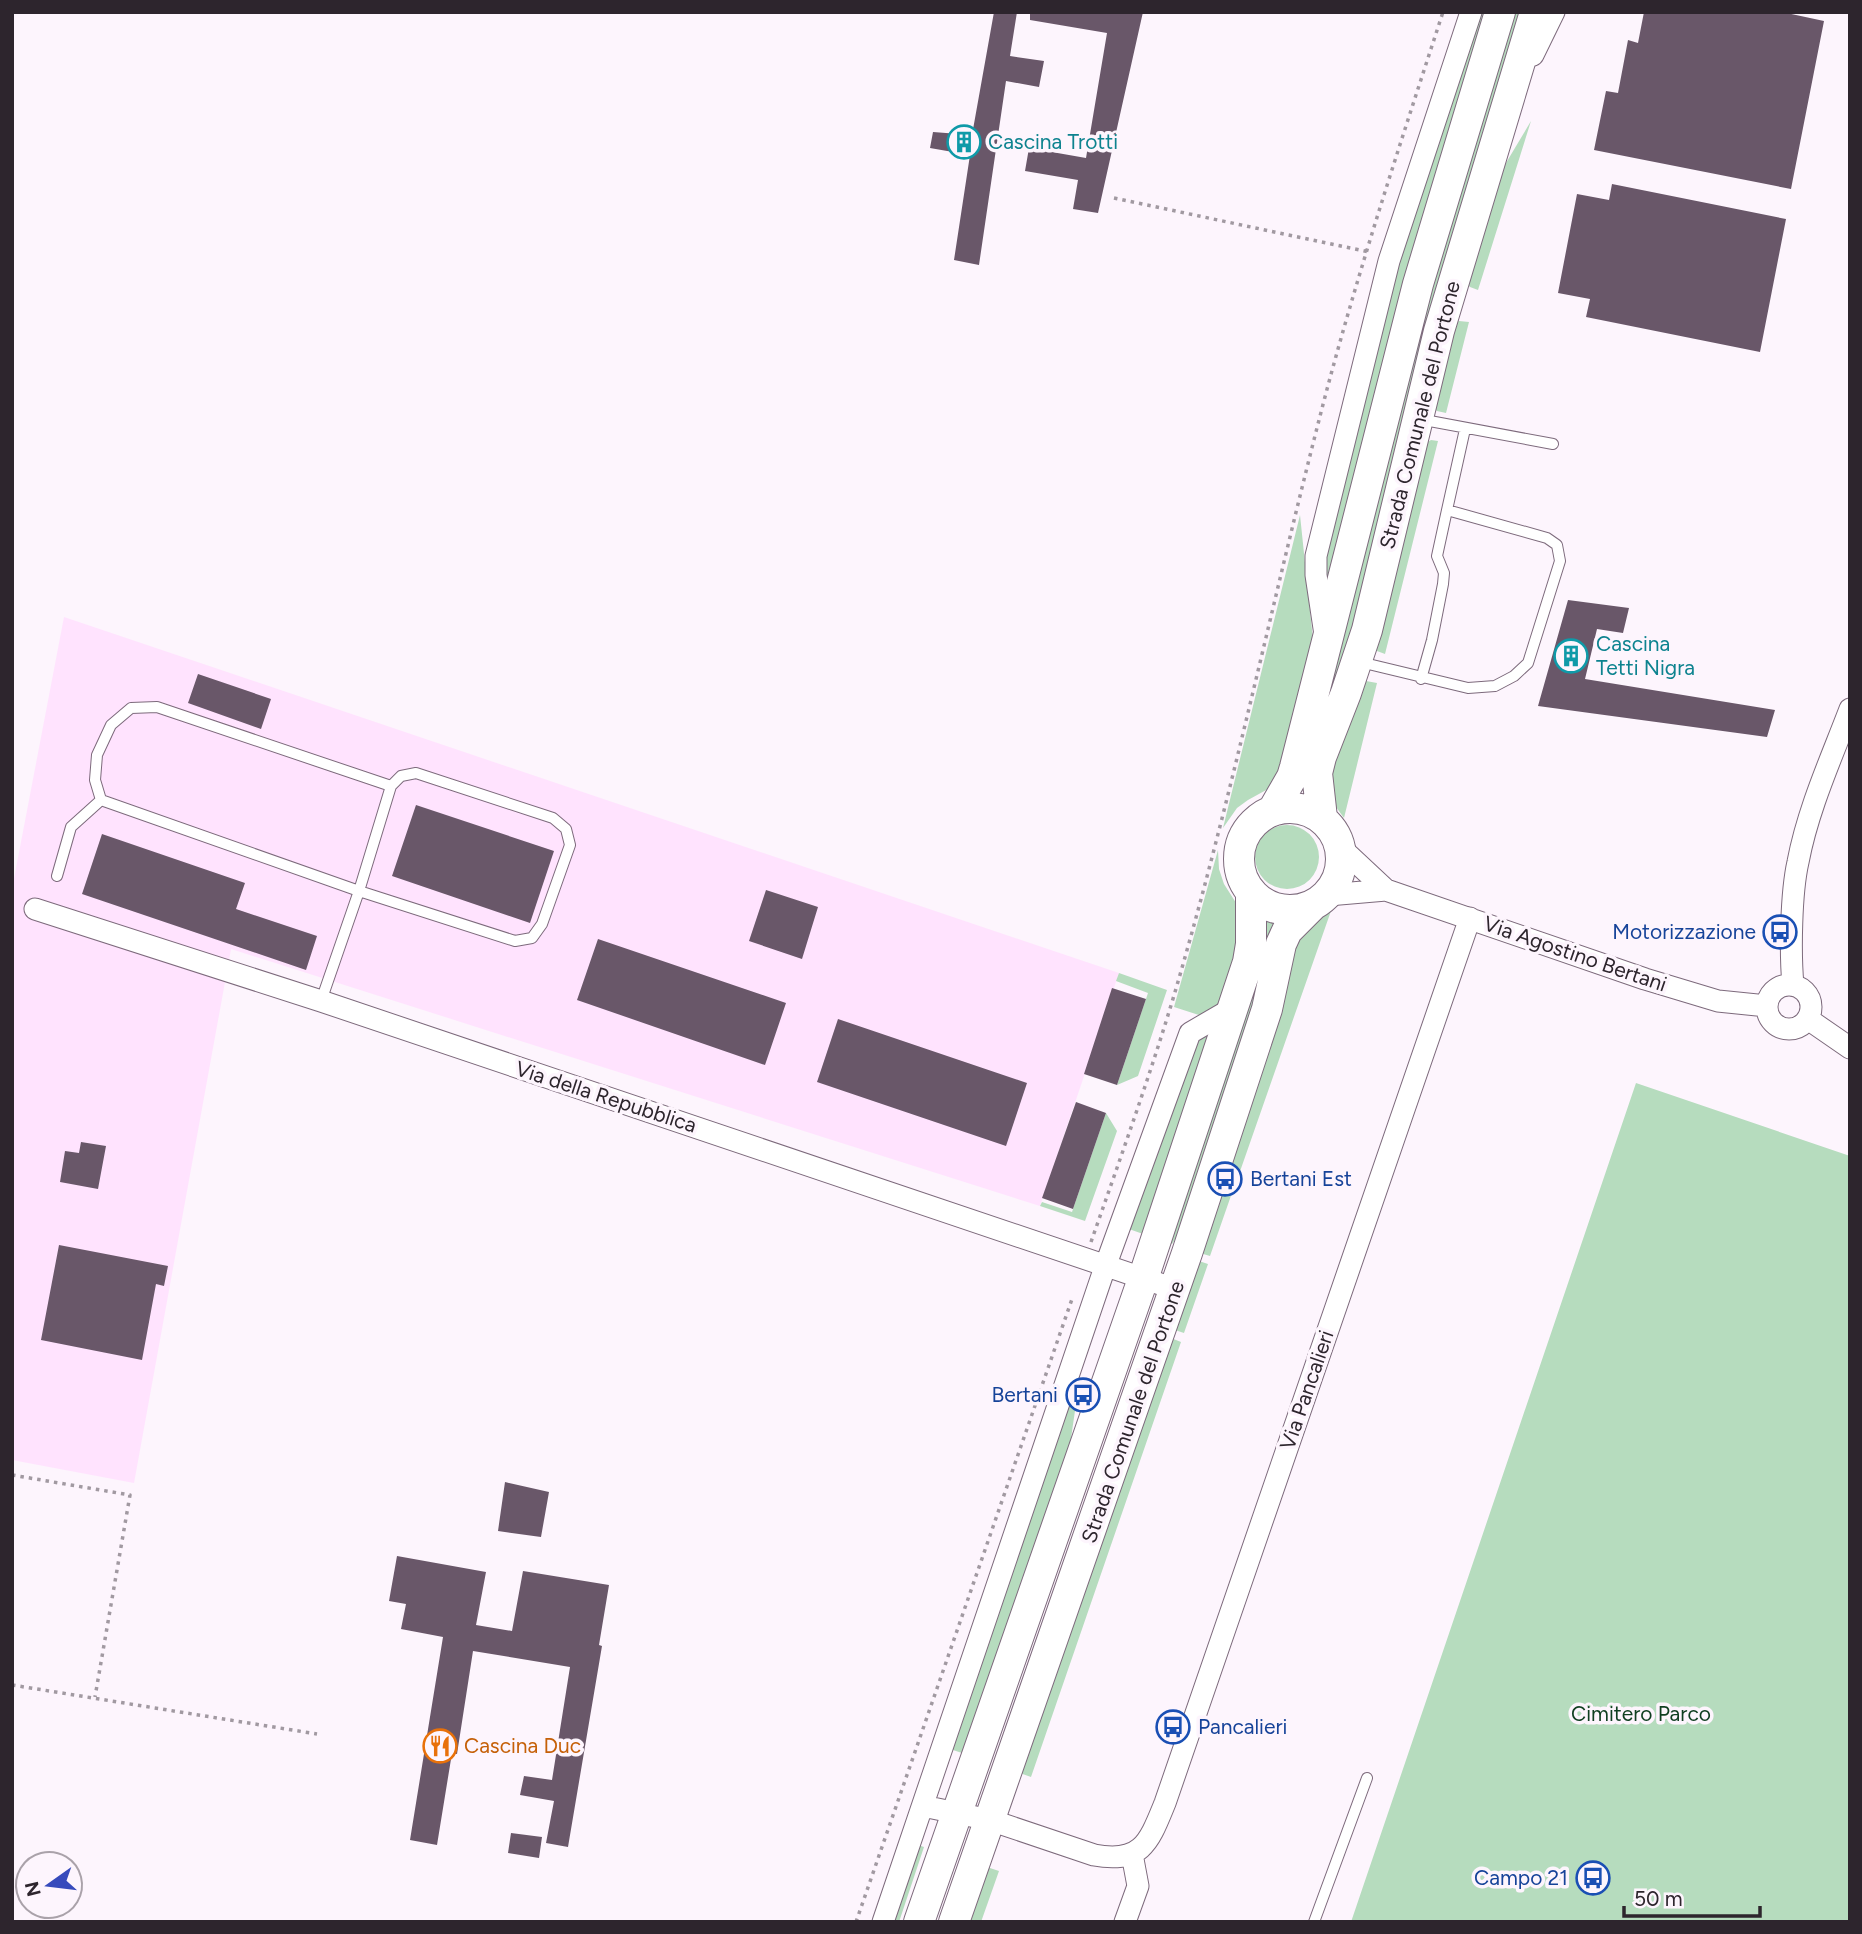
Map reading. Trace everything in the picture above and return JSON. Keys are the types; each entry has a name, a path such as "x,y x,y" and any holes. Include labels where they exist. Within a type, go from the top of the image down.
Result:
{"street":[{"name":"Strada Comunale del Portone","path":"1327,642 1320,607 1316,556 1389,261 1471,12"},
{"name":"Strada Comunale del Portone","path":"1273,810 1292,777 1418,284 1500,12"},
{"name":"Strada Comunale del Portone","path":"1322,818 1318,773 1321,757 1357,662 1454,279 1535,12"},
{"path":"1508,104 1554,12"},
{"path":"1793,985 1791,968 1797,864 1806,829 1843,738 1850,709"},
{"path":"1300,808 1322,818 1332,827 1339,846 1341,863 1338,876 1320,901 1304,909 1286,911 1266,905 1245,883 1239,862 1243,839 1253,823 1273,810 1300,808"},
{"name":"Via Agostino Bertani","path":"1339,846 1386,890 1644,979 1718,1001 1767,1006"},
{"name":"Via Agostino Bertani","path":"1320,901 1386,890"},
{"name":"Strada Comunale del Portone","path":"919,1922 1143,1279 1248,962 1251,944 1251,892"},
{"name":"Strada Comunale del Portone","path":"954,1922 1175,1289 1267,1009 1281,944 1287,931 1320,901"},
{"name":"Via della Repubblica","path":"35,909 321,1001 1175,1289"},
{"name":"Via Pancalieri","path":"1132,1854 1147,1844 1165,1803 1470,918"},
{"path":"1793,985 1807,993 1811,1002 1808,1019 1799,1027 1785,1029 1771,1019 1767,1006 1770,995 1776,989 1793,985"},
{"path":"883,1922 923,1806 1095,1264 1190,1033 1233,1008"},
{"path":"1808,1019 1850,1048"},
{"path":"923,1806 990,1819 1094,1855 1117,1858 1132,1854 1138,1886 1125,1922"}],"lane":[{"path":"1419,419 1553,444"},
{"path":"1421,679 1443,584 1444,573 1437,556 1465,429"},
{"path":"1357,662 1468,688 1494,685 1514,676 1528,663 1560,561 1557,545 1547,538 1447,510"},
{"path":"102,800 95,780 97,755 111,725 131,708 157,707 391,786"},
{"path":"102,800 359,891 515,941 532,938 542,924 570,845 566,829 553,818 416,773 401,776 391,786 359,891 321,1001"},
{"path":"57,876 71,828 102,800"},
{"path":"1314,1922 1367,1778"}],"path":[{"path":"1095,1264 1138,1107 1175,992 1216,839 1326,392 1367,251 1443,12"},
{"path":"1114,198 1367,251 1389,261"},
{"path":"856,1922 1072,1299"},
{"path":"12,1475 130,1495 96,1697"},
{"path":"12,1685 317,1734"}],"shaded area":[{"path":"64,617 1119,973 1040,1206 231,949 134,1483 12,1460 12,889"}],"green space":[{"path":"1478,12 1490,12 1326,599 1321,559 1388,292"},
{"path":"1510,12 1526,12 1350,652 1317,728 1412,343"},
{"path":"1531,121 1478,290 1466,283 1491,188"},
{"path":"1469,322 1446,413 1434,408 1455,323"},
{"path":"1431,440 1438,441 1385,654 1377,651 1373,643 1426,443"},
{"path":"1300,515 1314,649 1285,768 1268,789 1237,808 1223,828"},
{"path":"1366,681 1377,683 1344,818 1331,800 1327,775"},
{"path":"1281,825 1293,825 1310,834 1317,845 1317,869 1310,880 1293,889 1281,889 1269,884 1260,875 1255,863 1255,851 1260,839 1269,830"},
{"path":"1218,850 1219,869 1224,884 1238,906 1240,931 1225,999 1202,1016 1174,1007"},
{"path":"1332,908 1237,1180 1222,1174 1288,957 1308,925"},
{"path":"1262,921 1280,924 1182,1229 1172,1244 1163,1241"},
{"path":"1119,973 1167,990 1138,1076 1117,1085 1148,993 1116,981"},
{"path":"1216,1027 1143,1234 1129,1229 1192,1046"},
{"name":"Cimitero Parco","path":"1636,1083 1850,1156 1850,1922 1351,1922"},
{"path":"1106,1113 1117,1131 1085,1221 1040,1206 1042,1202 1072,1212"},
{"path":"1224,1184 1234,1187 1210,1256 1200,1253"},
{"path":"1193,1259 1208,1264 1184,1333 1169,1328"},
{"path":"1166,1336 1181,1342 1031,1777 1017,1772"},
{"path":"1073,1395 1077,1397 1069,1452 965,1754 950,1749"},
{"path":"918,1845 924,1847 899,1922 892,1922"},
{"path":"984,1866 999,1871 981,1922 965,1922"}],"building":[{"path":"994,12 1017,12 1010,56 1044,61 1039,87 1006,81 979,265 954,260 970,155 930,148 933,132 972,135"},
{"path":"1030,12 1143,12 1098,213 1073,209 1078,180 1025,171 1029,148 1086,158 1107,33 1030,20"},
{"path":"1644,12 1782,12 1824,21 1791,189 1594,150 1606,91 1618,93 1628,40 1638,43"},
{"path":"1612,184 1786,219 1760,352 1586,317 1590,299 1558,293 1577,194 1609,200"},
{"name":"Cascina Tetti Nigra","path":"1568,600 1629,608 1623,633 1597,629 1585,679 1775,710 1767,737 1538,706"},
{"path":"198,674 271,699 261,729 188,703"},
{"path":"416,805 554,851 530,923 392,876"},
{"path":"102,834 245,883 236,909 317,936 306,970 82,894"},
{"path":"766,890 818,907 802,959 749,941"},
{"path":"598,939 786,1003 765,1065 577,1000"},
{"path":"1112,988 1146,999 1117,1085 1084,1074"},
{"path":"838,1019 1027,1083 1006,1146 817,1082"},
{"path":"1076,1102 1106,1113 1073,1209 1042,1198"},
{"path":"81,1142 106,1146 98,1189 60,1182 65,1151 79,1153"},
{"path":"59,1245 168,1266 164,1286 156,1284 142,1360 41,1340"},
{"path":"505,1482 549,1492 541,1537 498,1531"},
{"path":"397,1556 486,1572 476,1625 512,1631 523,1571 609,1585 599,1645 602,1646 568,1847 546,1843 554,1801 520,1795 524,1776 552,1780 570,1667 473,1651 457,1754 452,1753 437,1845 410,1840 443,1637 401,1629 406,1604 389,1601"},
{"path":"511,1833 542,1837 539,1858 508,1853"}],"place":[{"name":"Cascina Trotti","path":"964,142"},
{"name":"Cascina Tetti Nigra","path":"1571,656"},
{"name":"Motorizzazione","path":"1780,932"},
{"name":"Bertani Est","path":"1225,1179"},
{"name":"Bertani","path":"1083,1395"},
{"name":"Pancalieri","path":"1173,1727"},
{"name":"Cascina Duc","path":"440,1746"},
{"name":"Campo 21","path":"1593,1878"}]}
